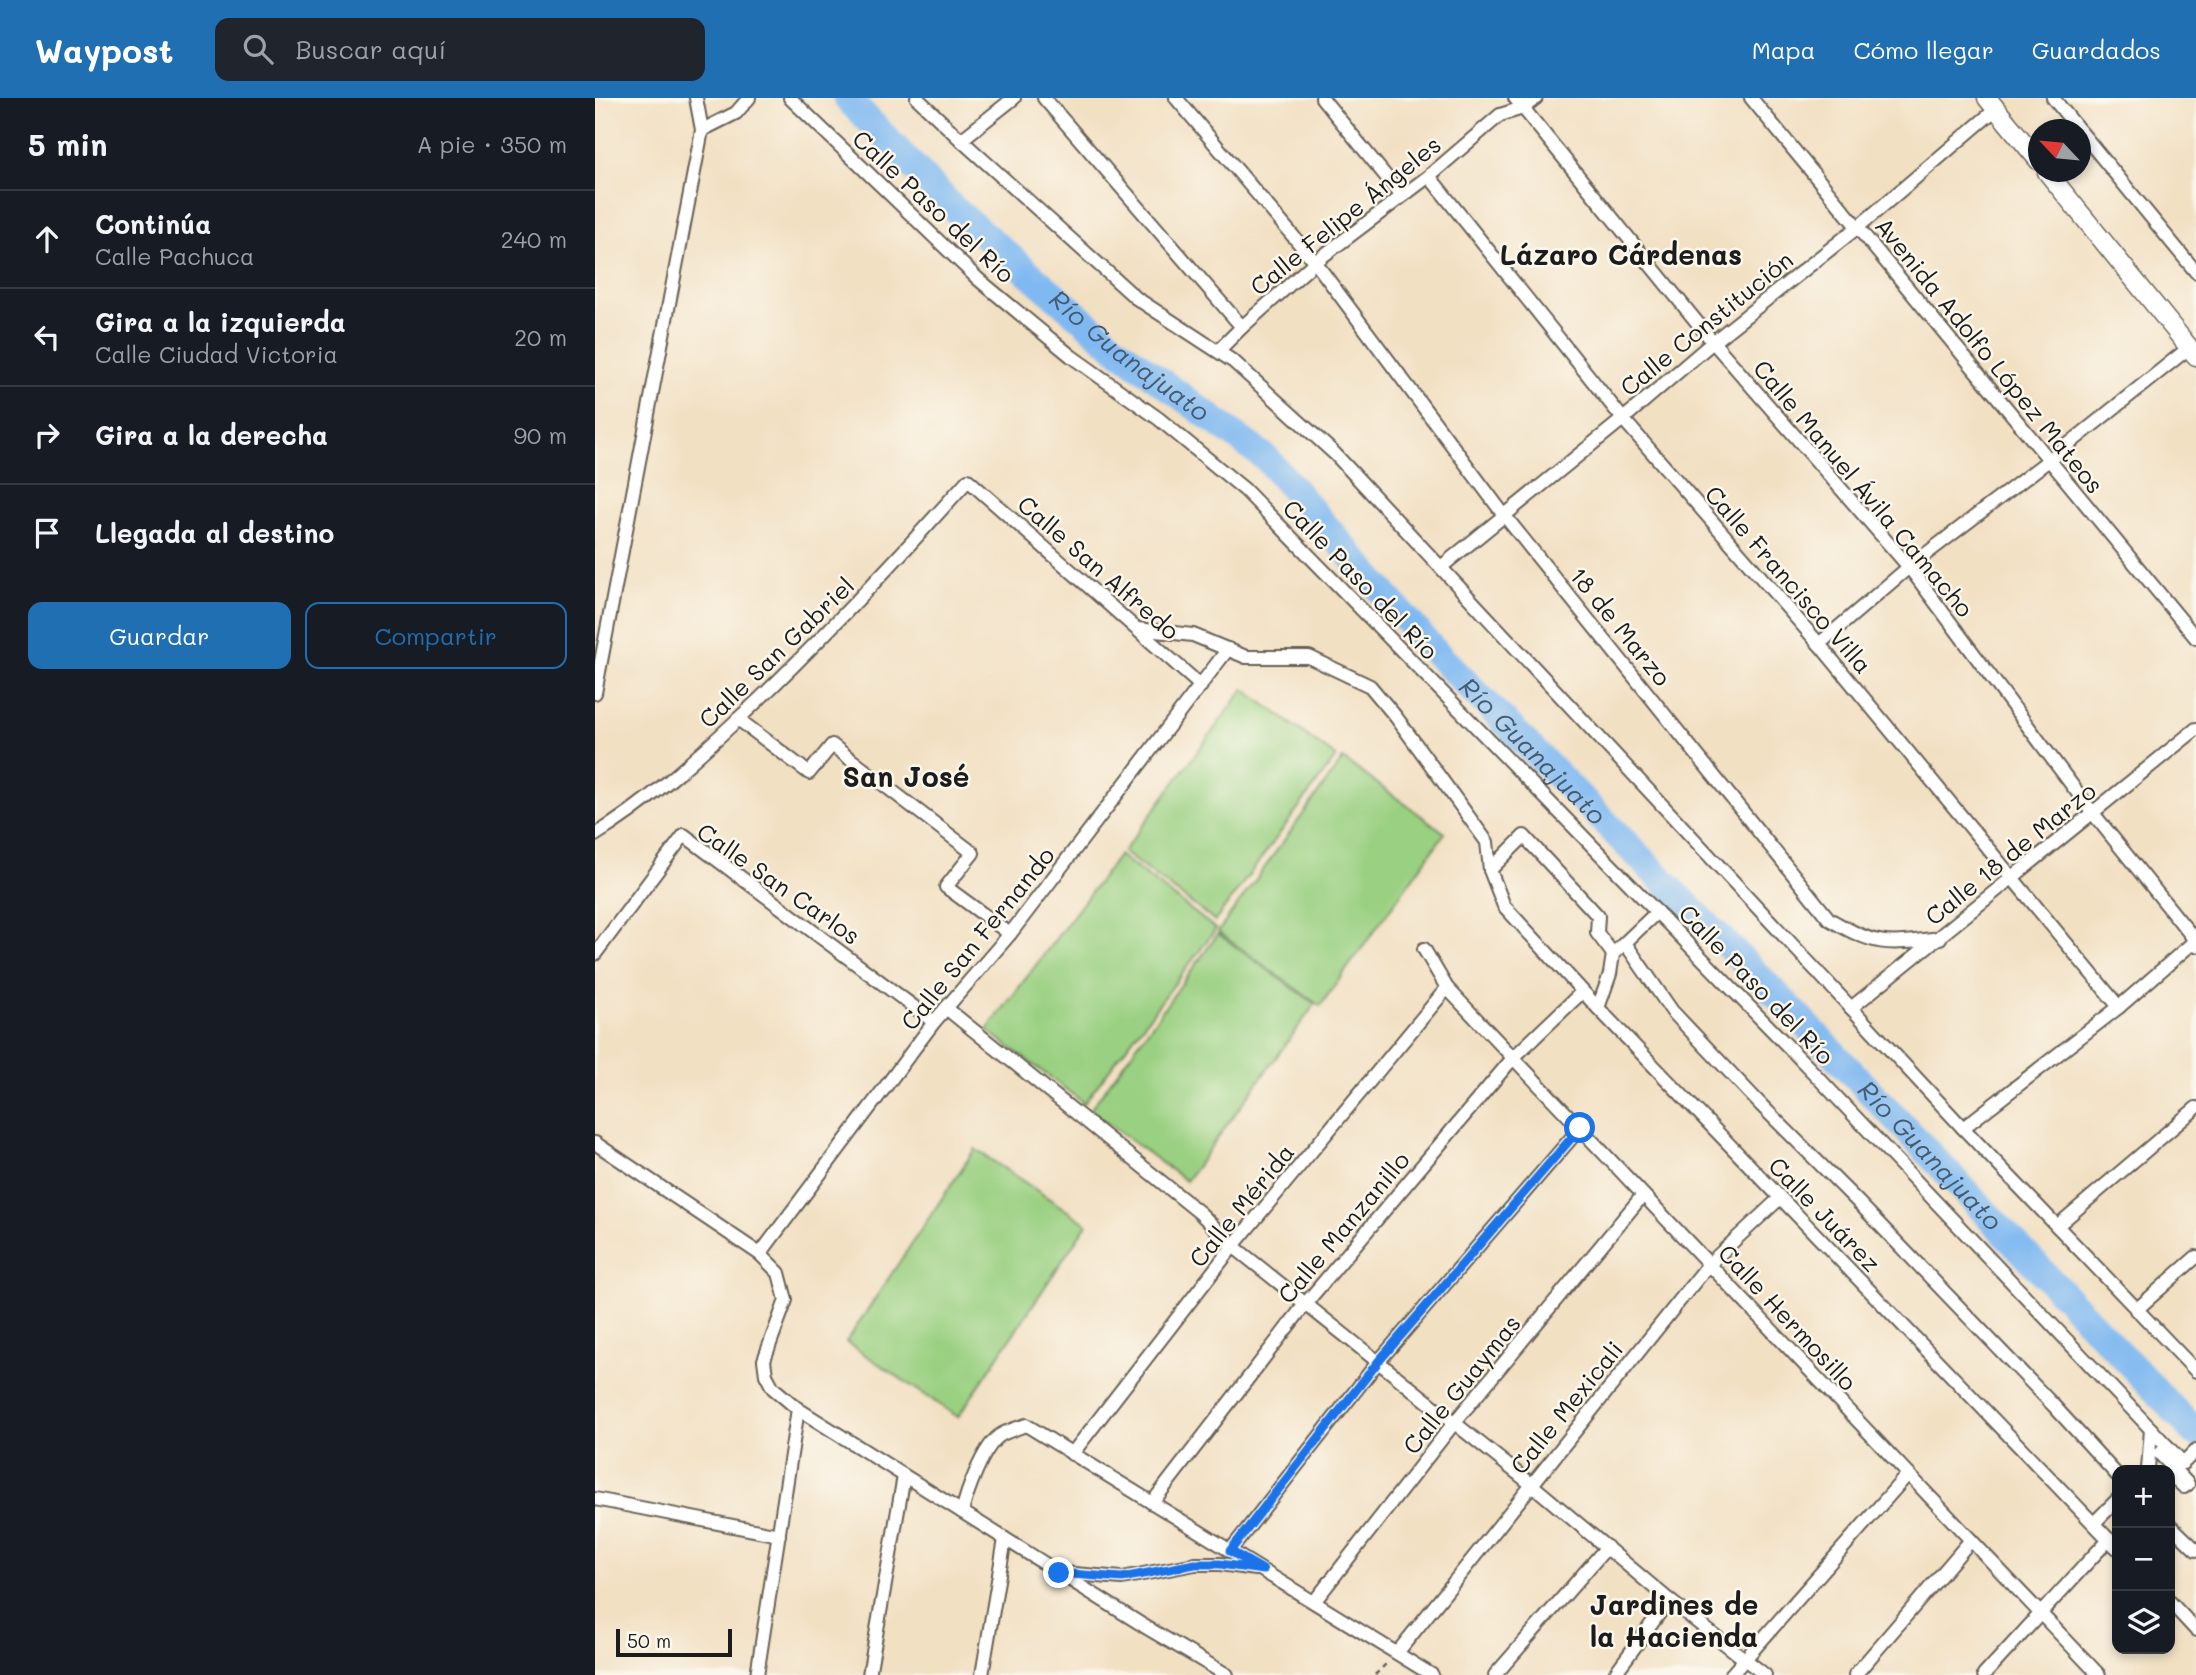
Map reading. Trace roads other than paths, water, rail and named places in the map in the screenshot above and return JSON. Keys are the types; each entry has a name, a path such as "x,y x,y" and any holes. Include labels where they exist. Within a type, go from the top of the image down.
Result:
{"street":[{"path":"595,693 702,130 697,98"},
{"path":"702,130 736,113 749,98"},
{"name":"Calle Paso del Río","path":"790,98 978,279 1071,356 1159,419 1245,490 1828,1088 2167,1447 2183,1463 2196,1450"},
{"name":"Calle Paso del Río","path":"917,98 1136,298 1219,350 1335,454 1963,1128 2196,1371"},
{"path":"961,141 1014,98"},
{"path":"1044,98 1242,327"},
{"name":"18 de Marzo","path":"1176,98 1315,262 1504,514 1829,919 1860,937 1883,943 1940,938"},
{"path":"1322,98 1402,196"},
{"name":"Calle Felipe Ángeles","path":"1500,115 1508,98"},
{"name":"Calle Felipe Ángeles","path":"1219,350 1315,262 1429,176 1500,115 1519,103 1536,98"},
{"name":"Avenida Adolfo López Mateos","path":"1751,98 2196,638"},
{"path":"2053,98 2070,119"},
{"name":"Calle Manuel Ávila Camacho","path":"1519,103 1713,342 1909,567 2092,812 2192,935 2195,943"},
{"path":"1992,104 2028,148"},
{"name":"Calle Constitución","path":"1441,567 1713,342 1858,228 1992,104"},
{"path":"2091,144 2196,272"},
{"name":"Calle Francisco Villa","path":"1429,176 1623,419 1819,645 2119,1007"},
{"path":"1819,645 1909,567 2193,351 2055,182"},
{"name":"Calle San Alfredo","path":"968,480 1201,686"},
{"name":"Calle San Gabriel","path":"595,835 614,824 699,756 738,719 861,599 968,480"},
{"path":"1137,629 1193,635 1246,657 1309,657 1370,686 1396,717 1487,842 1490,870"},
{"name":"Calle San Fernando","path":"760,1254 934,1022 1010,934 1228,649"},
{"path":"738,719 809,773 832,745 973,853 946,887 1010,934"},
{"name":"Calle 18 de Marzo","path":"1851,1008 2196,729"},
{"name":"Calle San Carlos","path":"595,954 684,835 934,1022"},
{"path":"1490,870 1524,836 1598,916 1597,933 1613,954"},
{"name":"Calle Juárez","path":"1490,870 1504,906 1582,992 2112,1543"},
{"path":"1598,1008 1610,974 1613,954 1657,912"},
{"path":"1625,943 1672,1011 2053,1405 2112,1470"},
{"path":"1963,1128 2119,1007 2195,943"},
{"name":"Calle Hermosillo","path":"1425,949 1447,988 2099,1675"},
{"name":"Calle Mérida","path":"1072,1454 1233,1246 1447,988"},
{"name":"Calle Manzanillo","path":"1152,1503 1306,1303 1513,1058 1582,992"},
{"path":"946,1009 1200,1213 1233,1246 1765,1675"},
{"path":"2057,1226 2196,1108"},
{"path":"1230,1551 1378,1362 1580,1128"},
{"path":"595,1143 760,1254 779,1273 786,1300 764,1360 766,1375 773,1388 798,1409 1227,1675"},
{"name":"Calle Guaymas","path":"1314,1602 1454,1423 1643,1195"},
{"name":"Calle Mexicali","path":"1397,1653 1709,1264 1780,1198"},
{"path":"2136,1310 2196,1257"},
{"path":"757,1675 798,1409"},
{"path":"962,1512 969,1486 989,1448 999,1436 1026,1425 1432,1675"},
{"path":"2151,1429 2154,1465"},
{"path":"2167,1447 2160,1454 2170,1465"},
{"path":"2175,1470 2188,1484 2184,1487 2175,1479"},
{"path":"1731,1675 1908,1474"},
{"path":"869,1675 904,1476"},
{"path":"595,1499 779,1535"},
{"path":"2094,1523 2112,1505"},
{"path":"2173,1528 2196,1550"},
{"path":"982,1675 1005,1539"},
{"path":"1856,1675 1971,1540"},
{"path":"1984,1675 2040,1613 2112,1545"},
{"path":"1495,1675 1607,1547"},
{"path":"1059,1573 1122,1578 1195,1564 1220,1564 1263,1570"},
{"path":"1614,1675 1669,1600"},
{"path":"2175,1607 2196,1630"}],"waterway":[{"name":"Río Guanajuato","path":"847,98 953,208 1117,349 1267,459 1434,651 1793,1011 2196,1433"}],"district":[{"name":"Lázaro Cárdenas","path":"1621,254"},
{"name":"San José","path":"906,776"},
{"name":"Jardines de la Hacienda","path":"1674,1620"}]}
